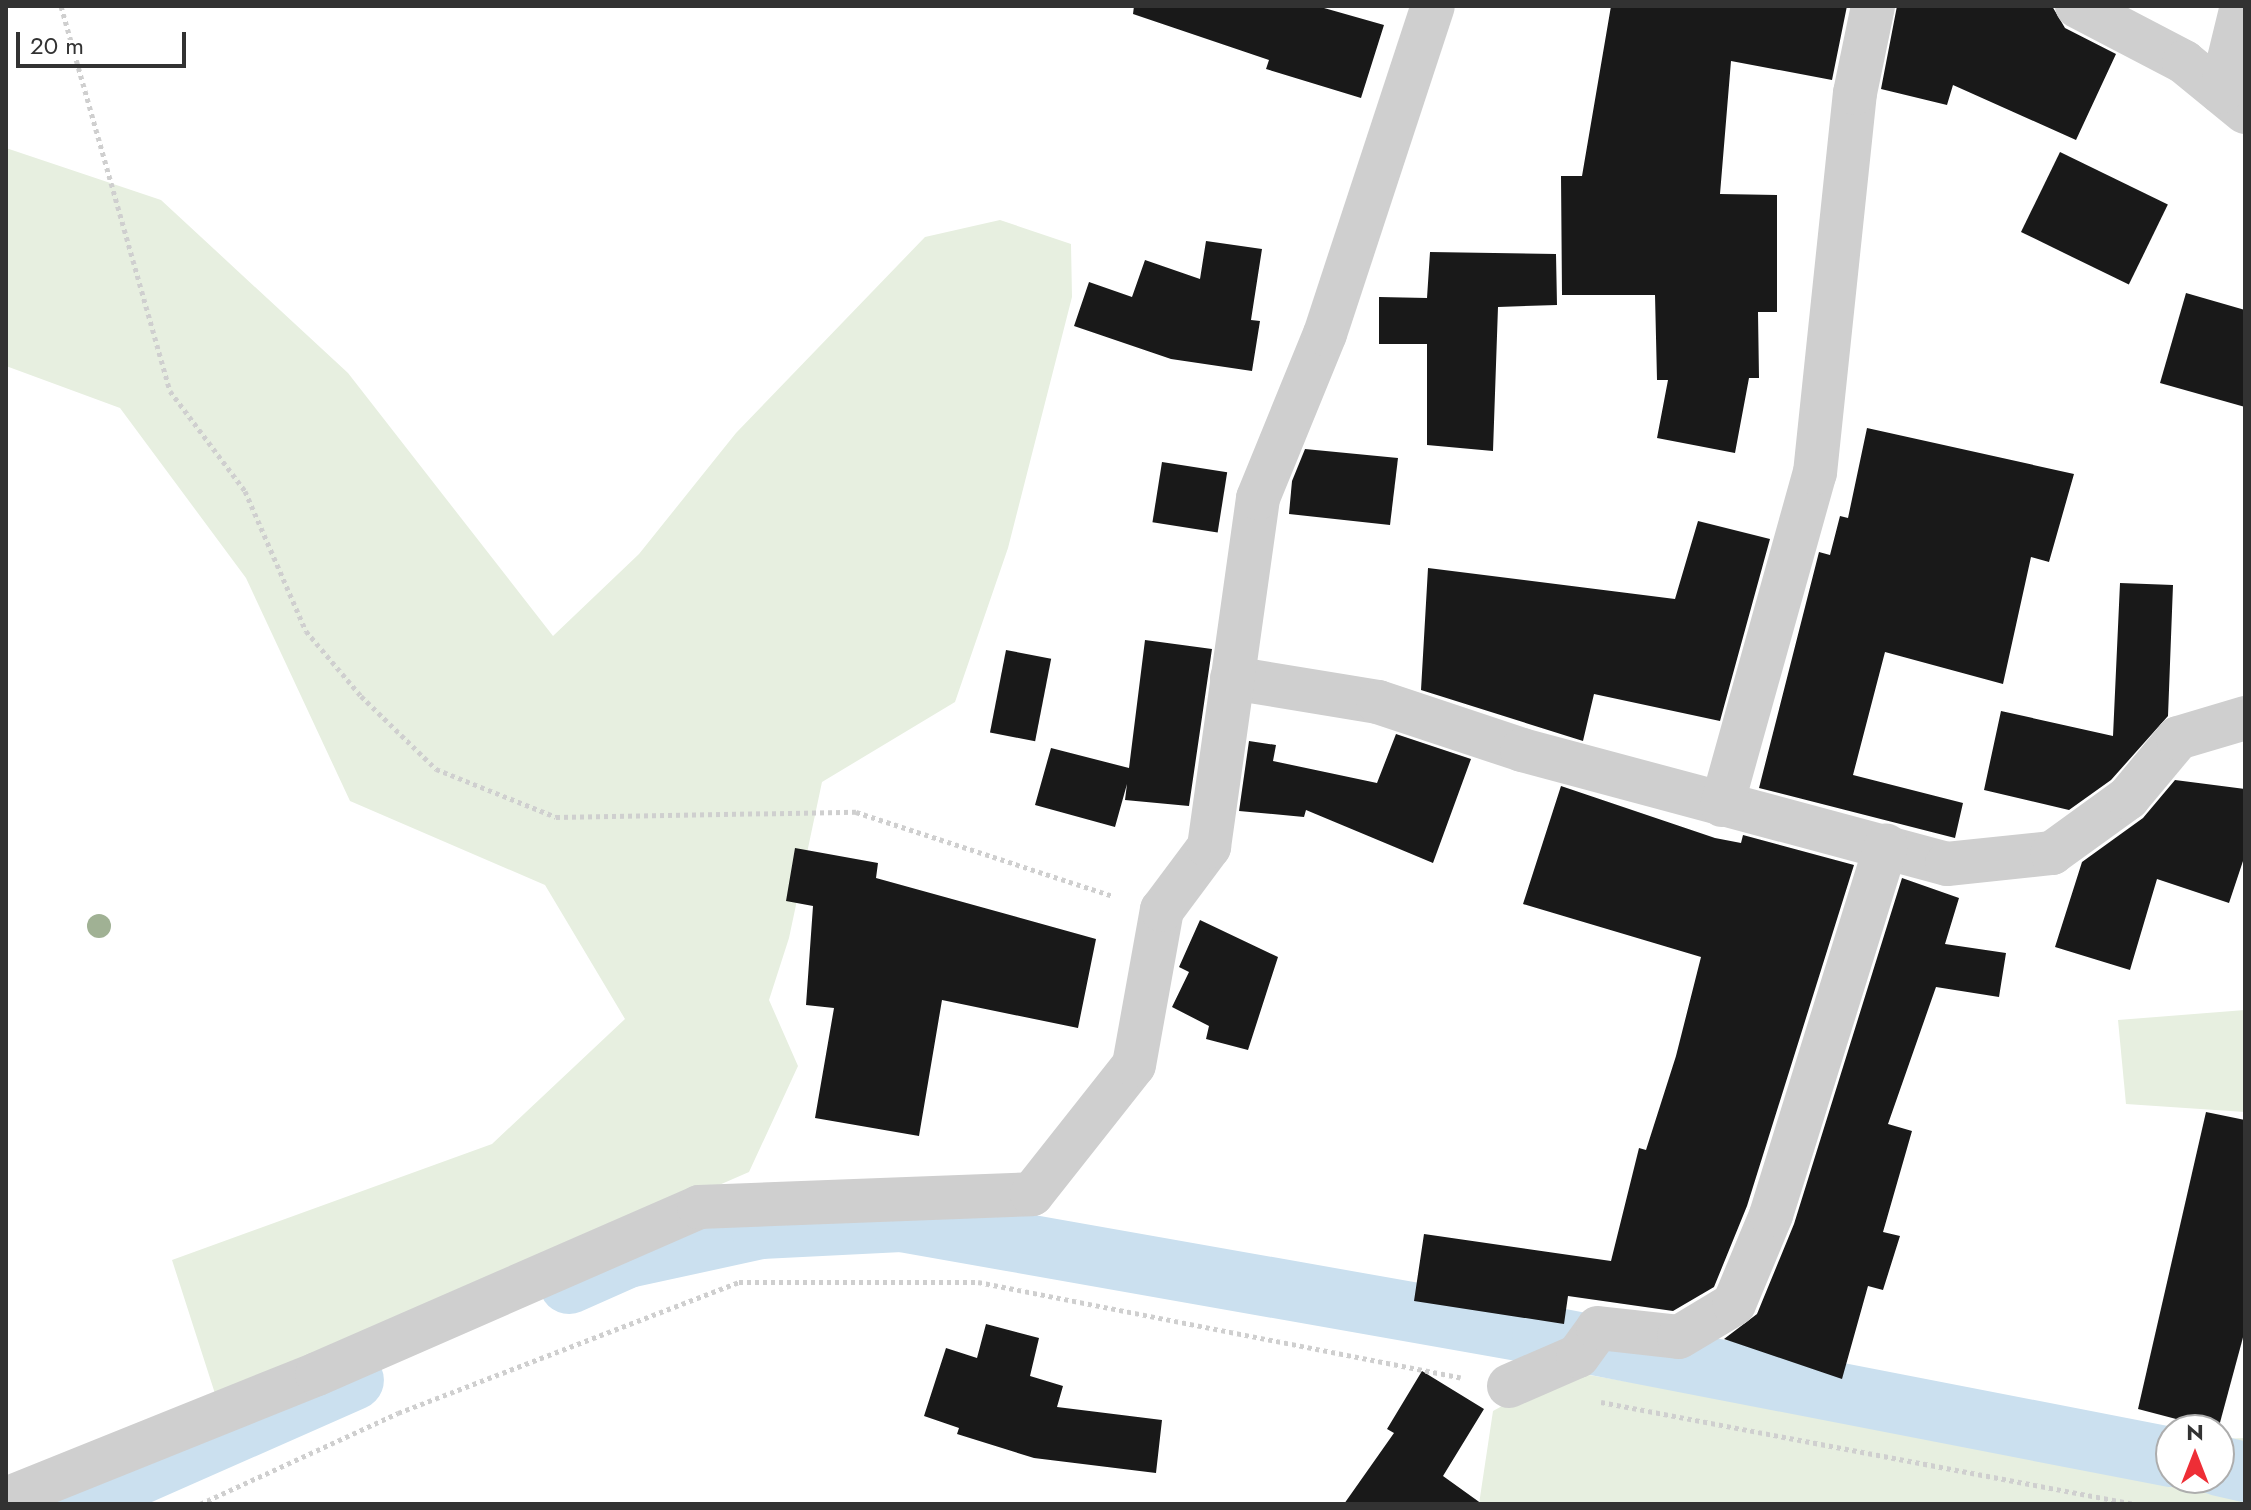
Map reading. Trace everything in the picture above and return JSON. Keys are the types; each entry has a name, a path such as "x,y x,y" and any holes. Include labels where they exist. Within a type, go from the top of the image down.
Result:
{"street":[{"path":"6,1499 317,1374 699,1207 1032,1194 1134,1065 1162,910 1209,847 1258,498 1325,334 1433,6"},
{"path":"1722,805 1815,473 1855,93 1873,6"},
{"path":"2077,6 2184,62 2233,102"},
{"path":"2233,102 2242,6"},
{"path":"1232,678 1378,702 1522,750 1722,805 1886,845 1947,864 2052,853 2128,798 2178,738 2245,718"},
{"path":"1509,1386 1578,1356 1598,1328 1679,1337 1734,1304 1771,1215 1886,845"}],"path":[{"path":"61,6 170,391 245,491 306,631 361,696 436,769 556,817 856,812 1162,910"},
{"path":"200,1504 398,1413 739,1282 978,1282 1509,1386"},
{"path":"1587,1400 2134,1504"}],"green space":[{"path":"6,148 161,200 348,373 553,636 639,554 736,433 925,237 1000,220 1071,244 1072,297 1008,548 955,702 822,782 789,938 769,1000 798,1066 749,1172 218,1403 172,1260 492,1144 625,1019 545,885 350,801 246,578 120,408 6,366"},
{"path":"2245,1010 2245,1112 2126,1104 2118,1020"},
{"path":"1566,1371 2007,1447 2155,1442 2155,1494 2235,1494 2235,1438 2245,1438 2245,1504 1479,1504 1493,1411"}],"building":[{"path":"1134,6 1317,6 1384,25 1361,98 1266,69 1269,60 1133,14"},
{"path":"1611,6 1847,6 1832,80 1731,61 1720,194 1777,195 1777,312 1758,312 1759,378 1749,378 1735,453 1657,438 1668,380 1657,380 1655,295 1562,295 1561,176 1582,176"},
{"path":"1897,6 2052,6 2065,28 2116,54 2076,140 1953,85 1947,105 1881,89"},
{"path":"2060,152 2168,205 2129,285 2021,232"},
{"path":"1206,241 1262,249 1251,320 1260,321 1252,371 1171,359 1074,326 1089,282 1132,297 1145,260 1200,279"},
{"path":"1430,252 1556,254 1557,305 1498,307 1493,451 1427,445 1427,344 1379,344 1379,297 1427,298"},
{"path":"2186,293 2245,310 2245,407 2160,383"},
{"path":"1867,428 2074,474 2049,562 2031,557 2003,684 1885,652 1853,775 1963,803 1955,838 1759,788 1819,552 1830,555 1840,516 1848,518"},
{"path":"1305,449 1398,458 1390,525 1289,514 1292,481"},
{"path":"1162,462 1227,472 1218,533 1152,522"},
{"path":"1698,521 1770,539 1720,721 1594,694 1583,741 1421,690 1428,568 1675,599"},
{"path":"2120,583 2173,585 2168,716 2111,780 2069,810 1984,790 2001,711 2113,736"},
{"path":"1145,640 1212,649 1189,806 1125,800 1127,784 1115,827 1035,805 1051,748 1129,768"},
{"path":"1006,650 1051,659 1035,741 990,732"},
{"path":"1396,734 1471,759 1433,863 1306,810 1304,817 1239,811 1249,741 1276,745 1273,761 1377,783"},
{"path":"2175,780 2245,789 2245,855 2229,903 2157,879 2130,970 2055,947 2082,862 2143,818"},
{"path":"1561,786 1715,838 1741,843 1743,835 1854,865 1747,1206 1714,1287 1673,1311 1568,1296 1564,1324 1414,1301 1424,1234 1611,1261 1639,1148 1646,1150 1676,1056 1701,957 1523,904"},
{"path":"795,848 878,863 876,878 1096,939 1078,1028 942,1000 919,1136 815,1118 834,1008 806,1005 813,906 786,901"},
{"path":"1902,878 1959,898 1945,944 2006,953 1999,997 1936,987 1888,1124 1912,1131 1883,1232 1900,1236 1883,1290 1868,1286 1842,1379 1724,1339 1757,1314 1794,1224"},
{"path":"1200,920 1278,957 1248,1050 1206,1039 1209,1026 1172,1007 1189,972 1179,967"},
{"path":"2206,1112 2245,1120 2245,1330 2222,1414 2157,1414 2138,1409"},
{"path":"986,1324 1039,1338 1030,1376 1063,1386 1057,1407 1162,1420 1156,1473 1034,1458 957,1434 959,1428 924,1416 946,1348 977,1358"},
{"path":"1422,1371 1484,1409 1443,1476 1482,1504 1344,1504 1394,1433 1387,1429"}],"waterway":[{"path":"569,1284 628,1258 761,1229 901,1222 1542,1335 2155,1454"},
{"path":"73,1504 354,1380"},
{"path":"2235,1470 2245,1472"}]}
